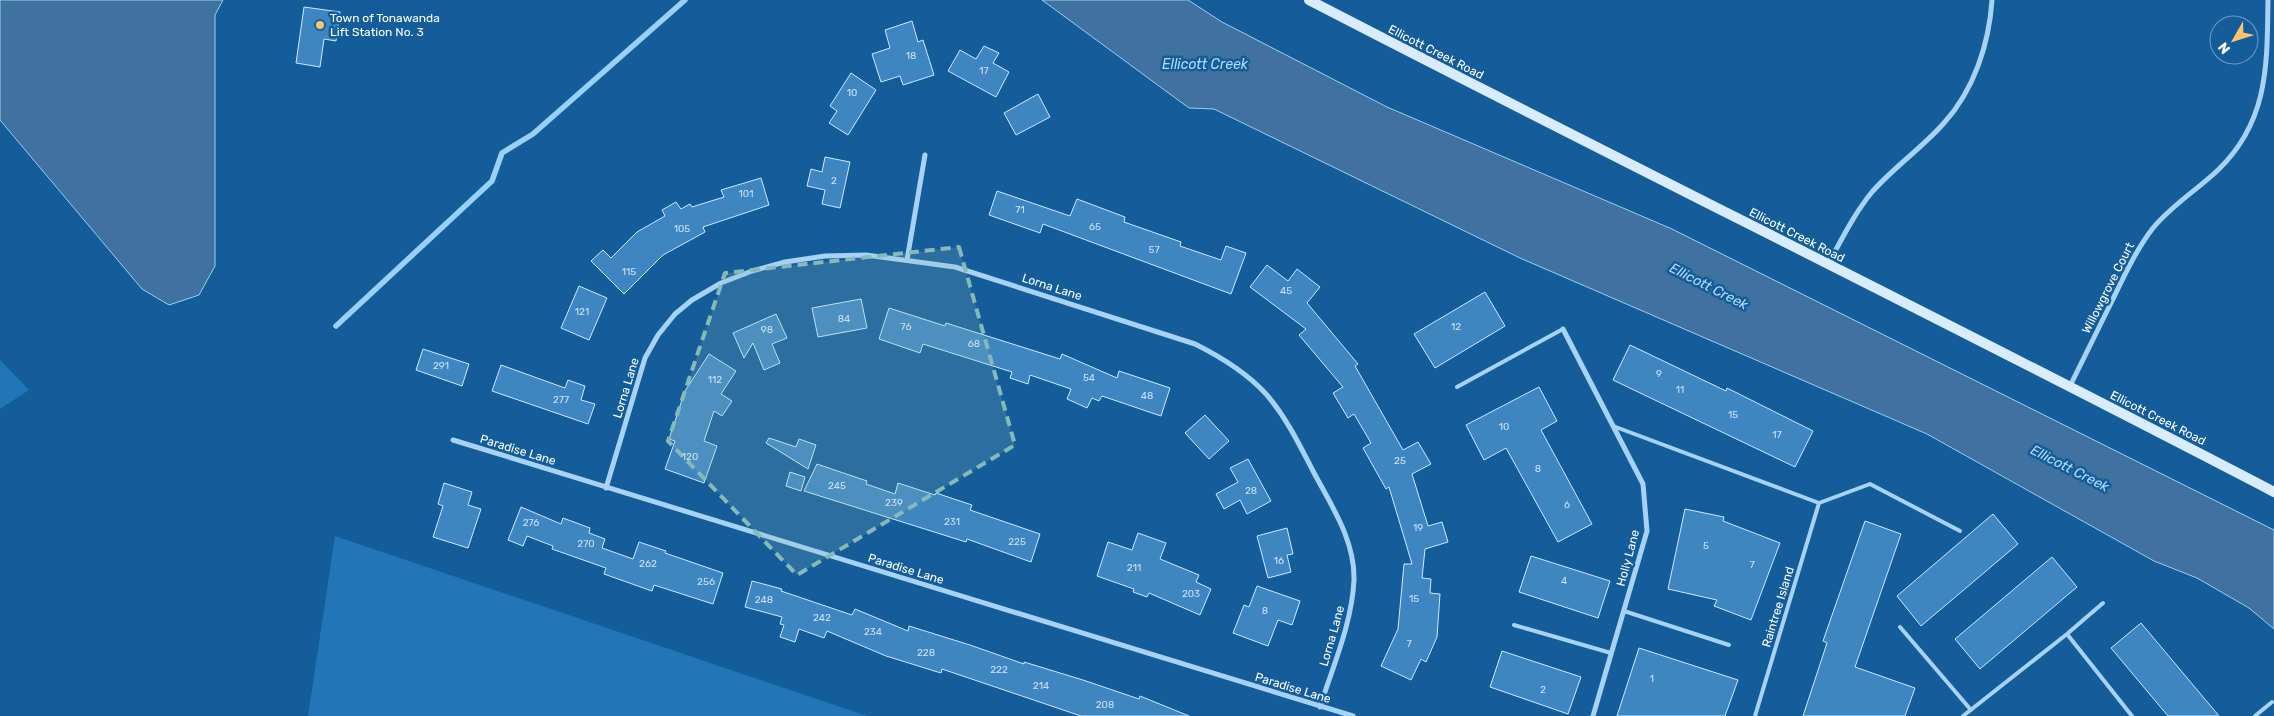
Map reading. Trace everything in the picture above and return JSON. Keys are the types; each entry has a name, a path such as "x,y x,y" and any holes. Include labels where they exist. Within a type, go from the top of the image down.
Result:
{"street":[{"name":"Ellicott Creek Road","path":"1309,0 1575,137 2070,386 2274,492"},
{"path":"1828,264 1852,220 1871,194 1892,171 1944,122 1962,99 1973,78 1984,48 1992,0"},
{"name":"Willowgrove Court","path":"2070,386 2136,252 2154,228 2174,207 2219,169 2238,146 2252,121 2262,94 2266,71 2268,0"},
{"path":"907,260 925,155"},
{"name":"Lorna Lane","path":"606,488 645,358 658,335 675,314 692,300 737,277 785,262 825,256 866,255 955,267 1195,344 1224,359 1246,375 1265,393 1285,419 1343,528 1350,550 1354,578 1351,610 1320,707"},
{"name":"Holly Lane","path":"1563,329 1642,484 1647,531 1592,716"},
{"name":"Paradise Lane","path":"453,440 1353,716"}],"lane":[{"path":"1457,387 1563,329"},
{"path":"1611,425 1819,503 1870,484 1960,531"},
{"name":"Raintree Island","path":"1755,716 1819,503"},
{"path":"1963,716 2067,634 2103,603"},
{"path":"1624,611 1728,645"},
{"path":"1514,625 1611,653"},
{"path":"1900,627 1971,710"},
{"path":"2067,634 2132,716"},
{"path":"2255,716 2272,702"}],"highlighted area":[{"path":"959,247 1015,445 797,575 668,441 725,273"}],"shaded area":[{"path":"0,360 29,390 0,409"},
{"path":"335,536 867,716 308,716"}],"water":[{"path":"0,0 223,0 215,15 215,266 199,295 169,305 142,289 0,120"},
{"name":"Ellicott Creek","path":"1042,0 1188,0 1222,22 1387,107 1672,229 2274,530 2274,629 2249,608 2197,578 2154,561 1927,434 1520,258 1214,109 1189,108"}],"building":[{"name":"Town of Tonawanda Lift Station No. 3","path":"304,7 340,12 336,41 324,39 320,67 296,63"},
{"path":"912,21 918,42 923,40 934,75 903,85 900,76 881,82 872,54 890,48 885,30"},
{"path":"984,46 999,53 993,63 1009,72 996,97 948,71 960,50 976,59"},
{"path":"851,73 876,90 848,135 829,123 837,111 830,106"},
{"path":"1038,94 1050,117 1016,135 1004,113"},
{"path":"825,157 850,162 840,208 822,204 825,190 807,186 811,169 822,172"},
{"path":"761,178 769,205 703,227 705,232 663,255 624,294 591,261 603,250 611,258 637,232 665,216 662,210 676,202 681,209 690,204 692,207 724,197 721,190"},
{"path":"997,191 1070,216 1077,199 1125,217 1124,222 1181,242 1180,246 1221,260 1226,246 1246,253 1231,294 1043,224 1040,233 989,215"},
{"path":"1267,265 1288,281 1297,269 1320,287 1307,303 1358,364 1355,366 1403,450 1418,442 1431,464 1412,474 1428,526 1442,522 1448,542 1425,549 1422,578 1431,579 1430,593 1440,594 1437,637 1426,662 1421,659 1411,680 1381,666 1398,629 1404,564 1412,564 1389,487 1386,489 1363,448 1371,443 1354,414 1348,418 1333,393 1343,387 1299,335 1306,329 1250,287"},
{"path":"579,286 607,298 589,340 561,328"},
{"path":"1485,292 1505,326 1435,368 1414,334"},
{"path":"861,299 867,328 818,337 812,308"},
{"path":"889,308 945,326 946,323 1060,359 1062,354 1117,378 1119,371 1170,388 1161,416 1102,396 1099,401 1092,398 1087,408 1067,399 1071,389 1030,375 1028,384 1010,378 1012,372 923,344 920,353 879,339"},
{"path":"776,314 787,338 772,344 780,363 764,370 753,343 744,358 733,333"},
{"path":"1630,345 1726,391 1727,388 1813,431 1795,467 1613,380"},
{"path":"423,349 469,364 462,386 416,370"},
{"path":"709,354 736,371 721,394 732,401 722,416 714,411 704,441 717,446 704,483 665,469 675,441 669,439 685,391"},
{"path":"501,365 565,388 568,380 585,386 581,400 595,404 588,424 492,391"},
{"path":"1539,387 1557,421 1541,430 1592,524 1558,542 1506,448 1484,460 1466,425"},
{"path":"1205,415 1229,441 1209,459 1185,433"},
{"path":"769,438 796,447 799,439 816,445 808,469 766,443"},
{"path":"1248,459 1271,501 1247,514 1240,500 1224,509 1216,494 1238,482 1230,468"},
{"path":"817,464 867,481 866,484 895,494 898,483 935,495 936,493 972,505 970,510 1040,534 1031,562 967,539 966,542 804,491"},
{"path":"790,472 805,477 801,491 786,486"},
{"path":"444,483 472,492 468,505 481,509 468,548 433,537 443,506 438,504"},
{"path":"521,507 561,524 563,518 590,528 589,533 605,539 602,548 633,559 639,542 723,573 713,604 654,585 652,591 604,574 606,568 552,549 553,546 527,536 523,546 508,540"},
{"path":"1685,509 1724,517 1723,521 1780,543 1751,620 1714,606 1717,600 1668,589"},
{"path":"1993,514 2018,544 1921,626 1897,596"},
{"path":"1865,521 1901,534 1855,667 1915,688 1905,716 1803,716 1827,643 1823,641"},
{"path":"1287,528 1293,554 1287,555 1291,572 1268,578 1257,536"},
{"path":"1138,533 1166,543 1160,559 1199,575 1196,582 1211,589 1200,615 1149,593 1147,597 1133,592 1134,589 1097,576 1108,542 1132,550"},
{"path":"1531,556 1610,581 1598,618 1519,592"},
{"path":"2052,557 2077,587 1980,669 1955,639"},
{"path":"752,581 782,589 781,591 852,615 855,609 908,631 909,626 1139,699 1140,696 1189,716 1081,716 942,669 941,673 886,656 827,631 824,638 799,629 795,642 780,637 784,625 780,624 782,617 745,607"},
{"path":"1257,586 1300,601 1292,625 1278,620 1268,646 1233,633 1244,605 1249,607"},
{"path":"2141,623 2219,716 2168,716 2111,648"},
{"path":"1639,648 1738,680 1725,716 1617,716"},
{"path":"1502,651 1581,677 1568,714 1490,687"}],"waterway":[{"path":"336,326 492,181 502,153 533,134 685,0"}],"place":[{"name":"Town of Tonawanda Lift Station No. 3","path":"320,25"}]}
